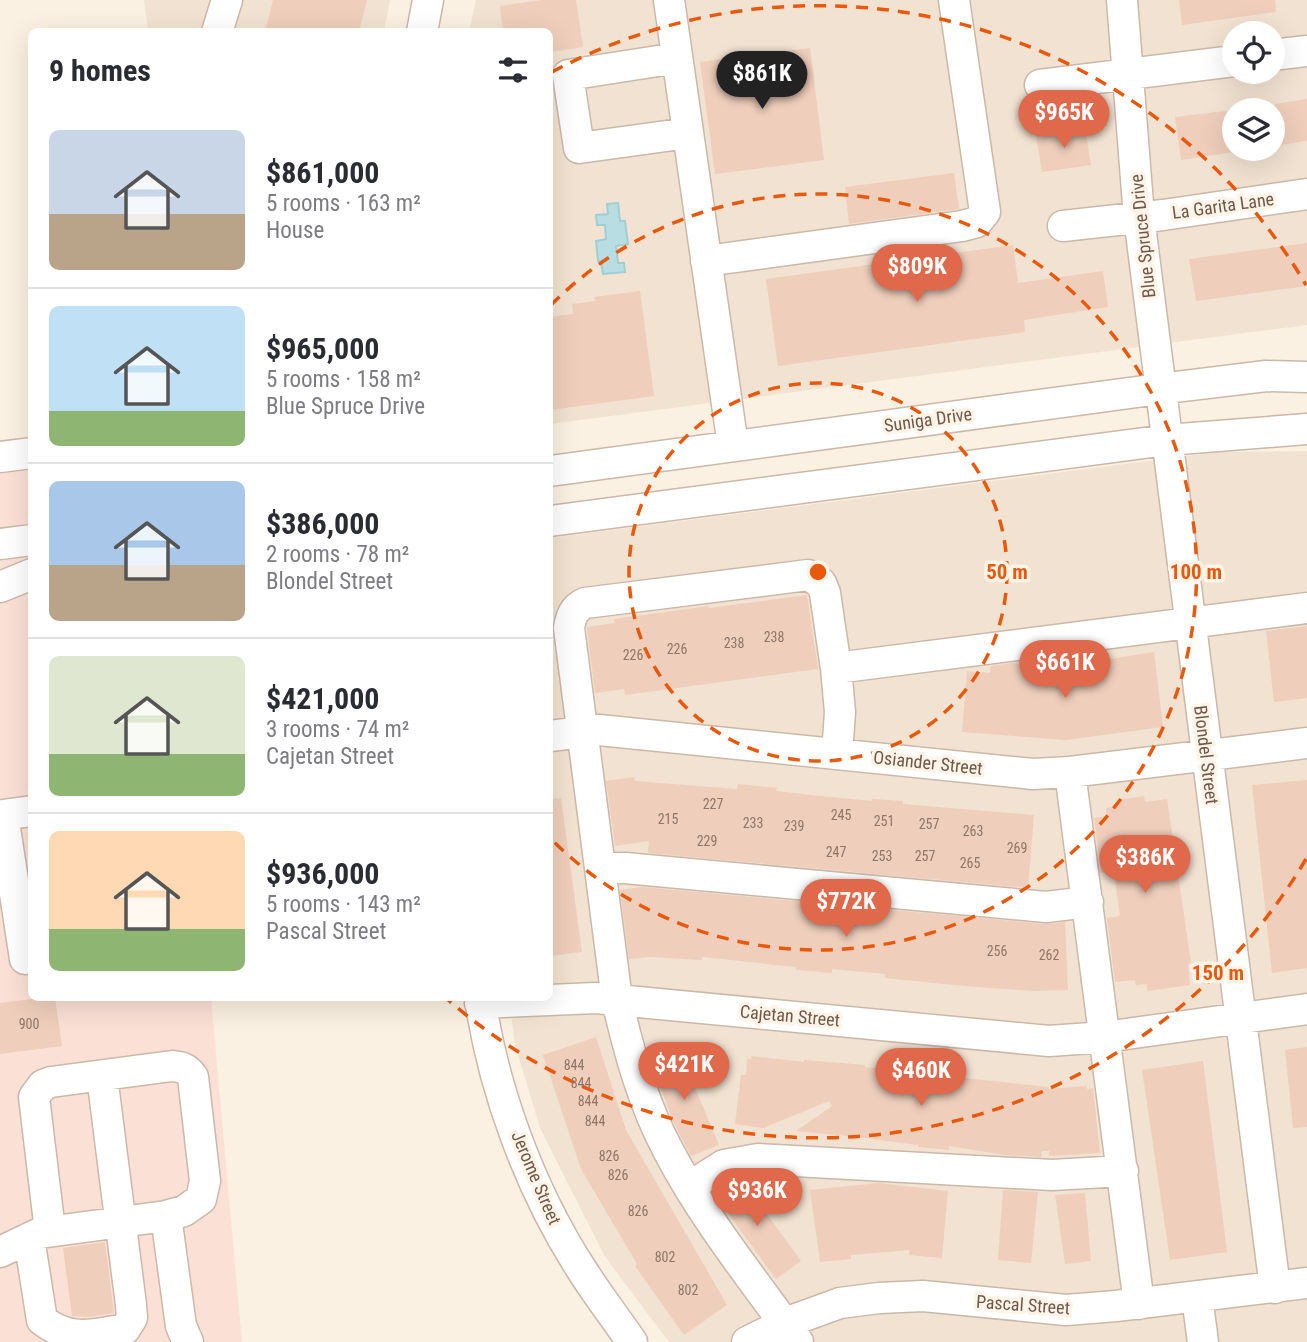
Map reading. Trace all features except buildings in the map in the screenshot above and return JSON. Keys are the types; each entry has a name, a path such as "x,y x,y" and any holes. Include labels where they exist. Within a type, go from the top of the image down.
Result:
{"street":[{"path":"218,28 228,0"},
{"path":"423,28 429,0"},
{"path":"669,0 733,446"},
{"path":"706,261 976,222 985,212 954,0"},
{"name":"Blue Spruce Drive","path":"1122,0 1139,217 1160,389"},
{"path":"1285,54 1307,51"},
{"path":"677,58 568,75 579,148 688,133"},
{"path":"1040,85 1222,63"},
{"name":"La Garita Lane","path":"1063,226 1307,194"},
{"name":"Suniga Drive","path":"553,471 1160,389 1266,376 1307,377"},
{"name":"Blondel Street","path":"1160,389 1275,1288"},
{"path":"553,521 1167,440 1307,429"},
{"path":"0,457 28,454"},
{"path":"0,544 28,540"},
{"path":"792,1333 689,1187 668,1151 652,1117 626,1039 617,1000 582,731 569,628 571,616 577,607 585,603 808,575 821,583 825,593 840,712 837,754"},
{"path":"0,587 28,576"},
{"path":"0,594 28,590"},
{"path":"836,668 1307,608"},
{"name":"Osiander Street","path":"553,736 599,730 1032,774 1070,772 1307,743"},
{"path":"1070,772 1139,1304"},
{"path":"19,961 3,815 28,812"},
{"path":"600,868 625,867 1046,906 1088,902"},
{"name":"Cajetan Street","path":"553,999 596,998 1049,1041 1105,1037 1307,1009"},
{"name":"Jerome Street","path":"480,1001 497,1080 524,1156 551,1217 580,1268 632,1342"},
{"path":"0,1252 39,1235 119,1222 166,1216 184,1211 201,1199 205,1181 193,1077 189,1071 172,1066 51,1082 43,1085 34,1097 39,1235 42,1320 56,1332 83,1337 125,1329 132,1318 119,1222 102,1076"},
{"path":"689,1187 724,1165 758,1159 1052,1175 1123,1171"},
{"path":"166,1216 181,1326 188,1342"},
{"name":"Pascal Street","path":"747,1342 792,1333 840,1303 879,1297 923,1296 1066,1310 1139,1304 1307,1283"},
{"path":"1197,1297 1203,1342"}],"shaded area":[{"path":"144,0 390,0 385,28 148,28"},
{"path":"476,0 1307,0 1307,325 553,424 553,28 470,28"},
{"path":"0,446 28,463 28,1001 211,1001 242,1342 0,1342"},
{"path":"1307,451 1307,1342 669,1342 605,1257 540,1128 515,1044 509,1001 553,1001 553,538 1219,452"}],"water":[{"path":"618,203 620,221 625,221 628,244 616,246 618,263 624,263 625,272 603,274 601,261 598,261 596,241 606,239 605,225 597,225 596,215 608,214 607,204"}]}
